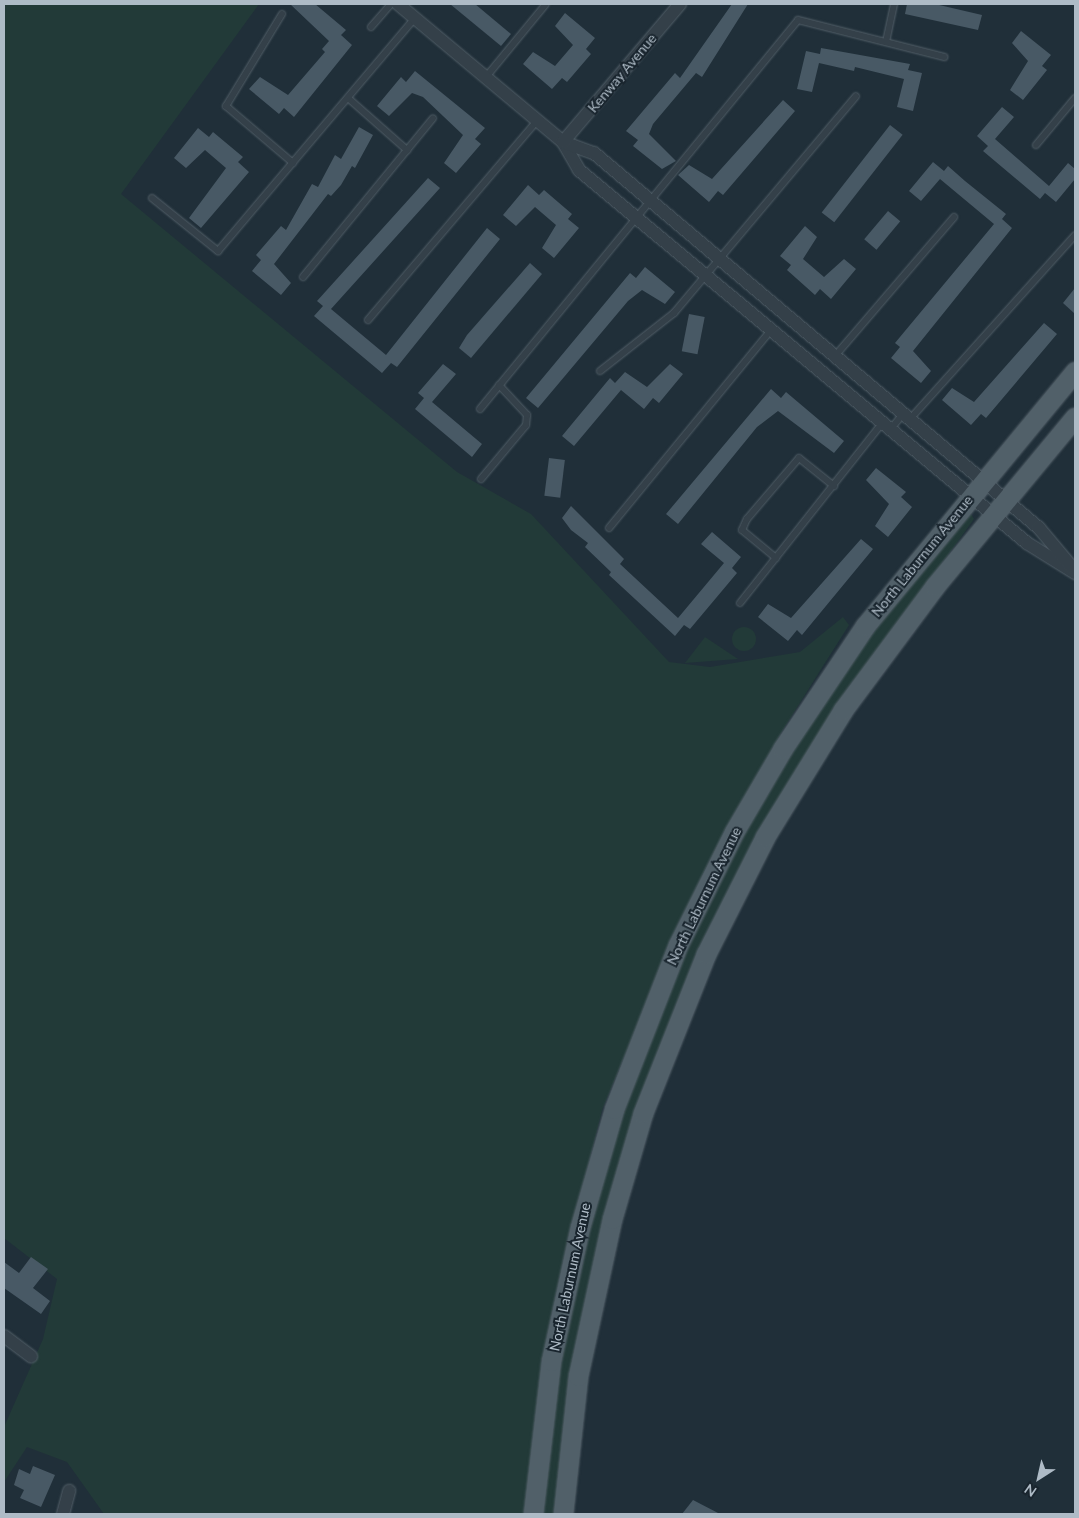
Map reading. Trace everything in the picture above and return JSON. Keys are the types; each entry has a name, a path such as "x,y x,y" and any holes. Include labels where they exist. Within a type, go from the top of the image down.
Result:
{"main road":[{"name":"North Laburnum Avenue","path":"533,1514 552,1361 580,1227 614,1108 678,945 734,832 804,715 865,626 1075,371"},
{"name":"North Laburnum Avenue","path":"563,1514 578,1376 612,1219 646,1104 706,954 765,837 834,724 904,625 1075,418"}],"street":[{"path":"398,4 563,142 579,170 970,497 1075,572"},
{"name":"Kenway Avenue","path":"563,142 680,4"},
{"path":"563,142 594,153 1039,528 1075,572"},
{"path":"4,1336 31,1356"},
{"path":"62,1514 69,1491"}],"lane":[{"path":"371,27 391,4"},
{"path":"486,78 546,4"},
{"path":"886,42 894,4"},
{"path":"282,14 226,106 293,163"},
{"path":"152,198 218,251 415,18"},
{"path":"480,409 634,216 798,20 944,57"},
{"path":"600,371 674,313 856,96"},
{"path":"348,98 407,150"},
{"path":"1036,145 1075,98"},
{"path":"303,277 433,118"},
{"path":"368,320 537,120"},
{"path":"835,356 954,217"},
{"path":"740,603 834,486 886,427 907,417 1075,235"},
{"path":"609,528 771,330"},
{"path":"481,479 526,425 527,415 499,385"},
{"path":"776,558 742,530 747,519 799,458 834,486"}],"green space":[{"path":"4,4 259,4 121,194 457,472 531,514 669,662 710,667 800,652 843,617 849,625 784,728 696,888 602,1110 551,1318 525,1514 104,1514 67,1462 27,1447 4,1482 4,1427 43,1339 57,1279 4,1238"},
{"path":"971,514 974,519 846,696 645,1088 556,1514 541,1514 549,1425 566,1318 614,1130 680,959 718,879 823,700 897,601"},
{"path":"744,627 752,631 756,639 752,647 744,651 736,647 732,639 736,631"},
{"path":"705,637 738,659 685,663"}],"building":[{"path":"290,4 315,4 346,30 341,35 352,45 294,117 284,108 279,114 249,89 260,77 288,95 325,52 322,49 329,41"},
{"path":"450,4 475,4 511,34 501,46"},
{"path":"732,4 748,4 702,77 696,73 653,124 649,134 676,161 662,169 633,146 638,140 626,131 675,73 680,78"},
{"path":"907,4 935,4 982,15 978,30 905,14"},
{"path":"565,13 595,38 586,49 591,54 567,82 562,78 552,89 523,64 533,52 555,66 573,45 555,26"},
{"path":"1021,31 1051,55 1042,66 1047,70 1023,100 1010,90 1028,61 1012,43"},
{"path":"821,48 910,64 908,70 922,73 913,111 897,107 904,79 855,67 854,71 819,63 812,92 797,89 806,51 820,54"},
{"path":"415,71 485,128 475,139 481,144 456,173 444,163 463,135 423,97 412,93 389,116 377,106 401,77 406,82"},
{"path":"783,100 795,111 723,195 718,191 709,202 678,175 689,165 712,179"},
{"path":"1002,107 1014,117 995,139 1049,186 1068,163 1075,169 1075,179 1056,202 1045,193 1040,199 983,151 988,146 977,136"},
{"path":"890,125 903,135 834,222 822,212"},
{"path":"359,127 373,135 355,168 352,166 341,185 331,196 328,194 274,264 291,283 281,295 252,271 261,260 256,255 281,226 286,230 312,184 318,187 335,155 341,159"},
{"path":"198,128 209,137 213,132 243,157 238,162 249,172 201,228 189,218 226,168 205,150 186,168 174,158"},
{"path":"933,162 944,171 948,166 1006,214 1002,219 1012,228 913,351 931,371 921,383 891,358 900,347 895,343 994,224 940,179 921,201 909,191"},
{"path":"428,178 440,188 331,309 386,355 487,228 500,239 397,367 391,363 382,373 314,316 323,306 317,301"},
{"path":"528,185 539,195 544,190 572,214 568,219 579,228 554,258 542,248 556,225 535,207 516,226 503,215"},
{"path":"888,211 900,221 876,250 864,239"},
{"path":"805,226 817,237 803,259 824,277 844,259 856,269 831,299 820,289 815,295 787,270 791,265 780,256"},
{"path":"530,263 542,274 471,358 459,348 467,335"},
{"path":"645,267 675,292 665,304 642,290 628,301 538,408 526,398 630,273 636,278"},
{"path":"1075,288 1075,314 1063,303"},
{"path":"689,314 705,317 697,354 682,351"},
{"path":"1044,323 1057,334 986,418 981,414 971,425 942,400 952,388 974,402"},
{"path":"443,364 456,374 432,402 482,444 472,457 415,409 424,398 418,393"},
{"path":"670,364 683,374 659,403 653,398 644,409 621,390 574,446 562,436 610,378 615,383 625,372 647,387"},
{"path":"771,389 781,398 786,392 844,441 834,453 778,411 757,427 678,524 666,514"},
{"path":"549,458 565,460 560,498 544,496"},
{"path":"876,468 906,492 901,497 912,507 888,537 875,526 889,504 866,480"},
{"path":"571,506 624,559 620,564 678,618 724,563 701,544 712,532 741,557 732,568 737,573 690,629 684,625 675,636 609,575 611,572 585,547 588,543 571,530 562,518"},
{"path":"861,539 873,549 802,635 797,630 788,641 758,617 768,604 791,618"},
{"path":"31,1257 48,1269 33,1288 50,1301 41,1314 4,1288 4,1262 19,1273"},
{"path":"33,1466 55,1475 41,1507 20,1498 24,1490 14,1485 19,1469 30,1474"},
{"path":"693,1500 720,1514 682,1514"}]}
